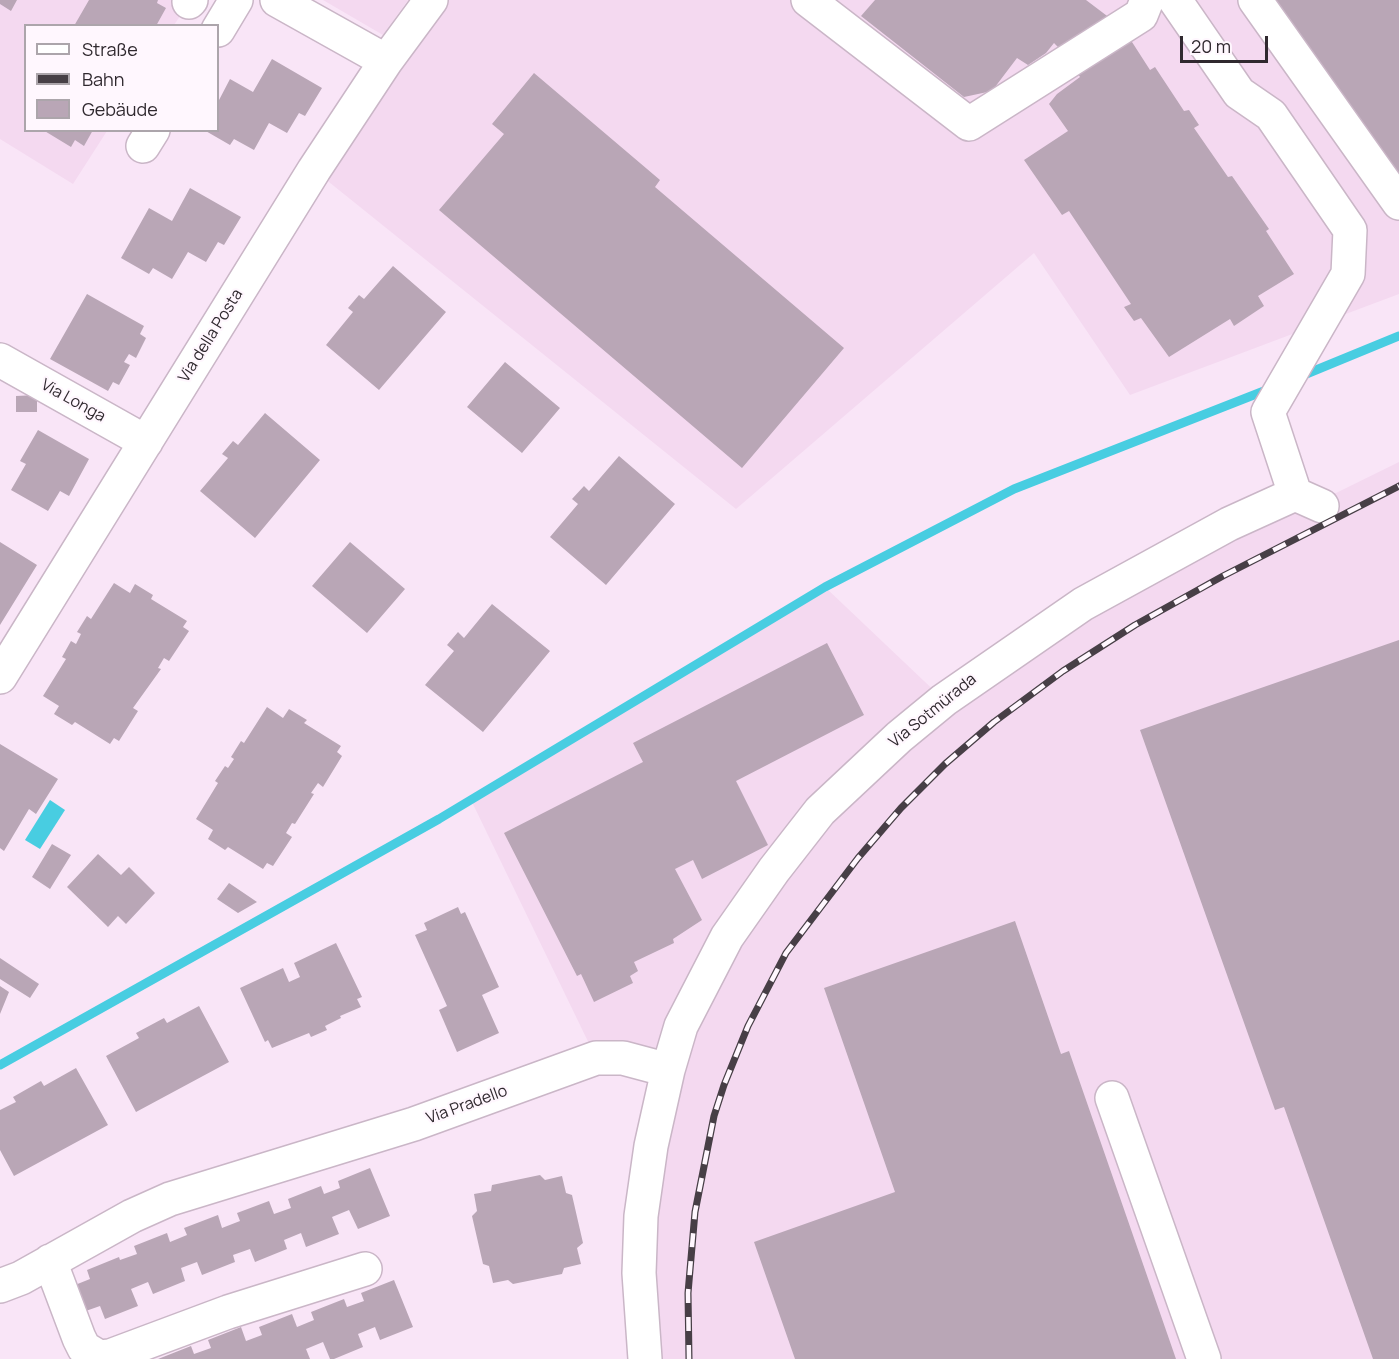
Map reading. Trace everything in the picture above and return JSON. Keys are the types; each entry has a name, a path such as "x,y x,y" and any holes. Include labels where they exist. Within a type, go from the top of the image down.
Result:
{"street":[{"path":"219,28 236,0"},
{"path":"277,0 386,61"},
{"name":"Via della Posta","path":"0,677 314,170 386,61 430,0"},
{"path":"818,3 969,124 1141,15 1147,0"},
{"name":"Via Sotmürada","path":"668,1070 681,1026 696,993 728,937 774,870 820,812 899,736 980,673 1083,604 1228,524 1309,500 1268,412 1348,274 1350,230 1271,115 1239,93 1175,0"},
{"path":"1255,0 1399,203"},
{"name":"Via Longa","path":"0,360 146,442"},
{"name":"Via Pradello","path":"0,1286 50,1262 132,1216 170,1199 414,1124 596,1058 623,1058 668,1070"},
{"path":"645,1359 639,1273 641,1216 651,1146 668,1070"},
{"path":"1112,1098 1204,1359"},
{"path":"50,1262 84,1348 99,1357 110,1356 228,1312 365,1269"}],"shaded area":[{"path":"0,0 181,0 184,10 175,24 24,24 24,132 106,132 73,184 0,139"},
{"path":"323,0 408,0 383,35"},
{"path":"448,0 1399,0 1399,294 1130,395 1034,253 736,509 314,170 399,68"},
{"path":"1399,462 1399,1359 662,1359 655,1315 654,1206 675,1072 711,983 825,821 1021,655 1282,511 1336,493"},
{"path":"825,587 944,700 820,811 668,1070 596,1058 471,800"}],"water":[{"path":"50,800 65,810 40,849 25,840"}],"building":[{"path":"0,0 17,0 11,11 0,4"},
{"path":"89,0 158,0 157,3 166,8 157,24 75,24"},
{"path":"875,0 1086,0 1123,28 1150,70 1155,67 1184,111 1189,110 1199,125 1194,128 1228,177 1232,176 1269,229 1266,231 1294,274 1258,296 1264,306 1234,326 1230,319 1169,357 1141,318 1134,321 1124,307 1131,304 1069,211 1062,215 1024,160 1068,131 1049,104 1057,94 1080,77 1059,48 1054,43 1046,53 1028,65 1017,58 992,91 964,97 861,16"},
{"path":"1276,0 1399,0 1399,177"},
{"path":"272,59 322,88 305,116 299,113 287,133 269,123 254,150 234,139 230,145 207,132 219,132 219,100 230,79 253,92"},
{"path":"534,73 660,180 655,187 844,348 742,468 439,210 504,134 492,124"},
{"path":"46,132 92,132 84,146 75,140 71,147"},
{"path":"190,188 241,217 224,245 218,242 206,262 188,252 172,279 153,268 149,274 121,258 149,208 172,221"},
{"path":"393,266 446,312 379,390 326,345 353,312 348,308 359,295 364,299"},
{"path":"87,294 144,326 140,334 146,338 136,358 129,354 124,362 130,365 119,385 113,382 108,391 50,359"},
{"path":"505,362 560,408 522,453 467,407"},
{"path":"37,395 37,412 16,412 16,396"},
{"path":"265,413 320,460 255,538 200,491 228,458 222,454 233,441 238,445"},
{"path":"38,430 89,459 69,496 60,491 48,511 11,490 26,464 20,461"},
{"path":"619,456 675,504 606,585 550,537 578,504 572,499 584,486 589,491"},
{"path":"0,542 37,565 0,625"},
{"path":"350,542 405,589 367,633 312,586"},
{"path":"114,583 130,593 135,584 153,595 151,599 187,621 183,627 189,631 169,661 164,658 158,668 161,669 133,708 138,711 119,741 114,738 110,744 75,722 72,725 54,714 59,706 43,696 66,659 62,657 71,641 76,644 81,634 77,632 87,616 91,619"},
{"path":"492,604 550,651 483,732 425,685 454,651 447,645 458,632 464,638"},
{"path":"1399,640 1399,1359 1373,1359 1284,1107 1275,1110 1140,730"},
{"path":"827,643 864,715 736,781 768,845 702,879 693,860 675,869 702,920 673,939 674,943 634,962 638,971 630,976 633,983 594,1002 581,974 577,976 504,833 643,762 633,743"},
{"path":"267,707 283,718 289,709 307,720 304,723 341,746 337,752 342,756 323,787 318,783 311,793 314,794 295,824 292,823 286,833 292,837 273,866 267,863 263,869 228,847 225,850 208,839 213,830 196,819 218,783 215,781 225,766 228,768 234,759 231,757 241,741 244,743"},
{"path":"0,744 58,779 36,814 29,809 4,851 0,848"},
{"path":"52,844 71,855 50,889 32,877"},
{"path":"98,854 121,875 129,867 155,893 126,924 118,916 108,927 67,887"},
{"path":"229,883 257,902 238,913 217,899"},
{"path":"458,907 461,914 465,912 499,987 482,995 499,1033 457,1052 439,1010 447,1006 415,935 427,930 424,923"},
{"path":"1015,921 1061,1054 1069,1051 1176,1359 795,1359 754,1242 895,1192 824,988"},
{"path":"336,943 362,997 357,999 361,1007 340,1016 341,1018 325,1026 327,1030 311,1037 309,1033 272,1048 268,1040 265,1042 240,988 283,968 289,982 300,977 294,963"},
{"path":"0,958 39,984 30,998 0,979"},
{"path":"0,986 9,992 0,1014"},
{"path":"199,1006 229,1062 136,1112 106,1056 139,1038 136,1033 164,1018 167,1023"},
{"path":"76,1068 108,1125 14,1176 0,1150 0,1110 16,1102 13,1097 41,1081 44,1086"},
{"path":"370,1168 390,1216 358,1229 349,1210 332,1217 339,1234 306,1247 301,1233 284,1240 287,1249 255,1262 250,1249 233,1255 235,1262 202,1275 197,1262 181,1268 185,1281 153,1294 148,1282 131,1289 138,1306 105,1319 100,1306 80,1313 70,1287 90,1279 87,1270 119,1257 120,1260 137,1254 134,1246 167,1233 170,1242 187,1235 184,1228 218,1215 222,1228 240,1221 237,1213 269,1201 274,1214 291,1208 288,1199 321,1186 324,1194 340,1188 338,1181"},
{"path":"540,1175 545,1180 562,1176 566,1193 572,1195 583,1243 577,1248 581,1264 564,1268 562,1274 513,1284 508,1280 493,1283 489,1266 483,1264 472,1216 477,1211 474,1194 491,1191 492,1185"},
{"path":"394,1280 413,1327 380,1340 375,1327 358,1334 363,1347 334,1359 330,1359 323,1342 306,1349 310,1359 158,1359 191,1346 194,1354 211,1348 208,1340 241,1327 246,1341 262,1335 259,1327 292,1314 297,1327 314,1320 311,1312 344,1299 347,1307 364,1301 361,1293"}],"waterway":[{"path":"1299,377 1399,336"},
{"path":"0,1065 439,819 825,587 1014,489 1269,389"}],"railway":[{"path":"689,1359 688,1293 695,1212 714,1116 724,1085 748,1026 786,953 858,858 901,808 945,764 994,722 1063,671 1135,625 1223,576 1399,486"}]}
